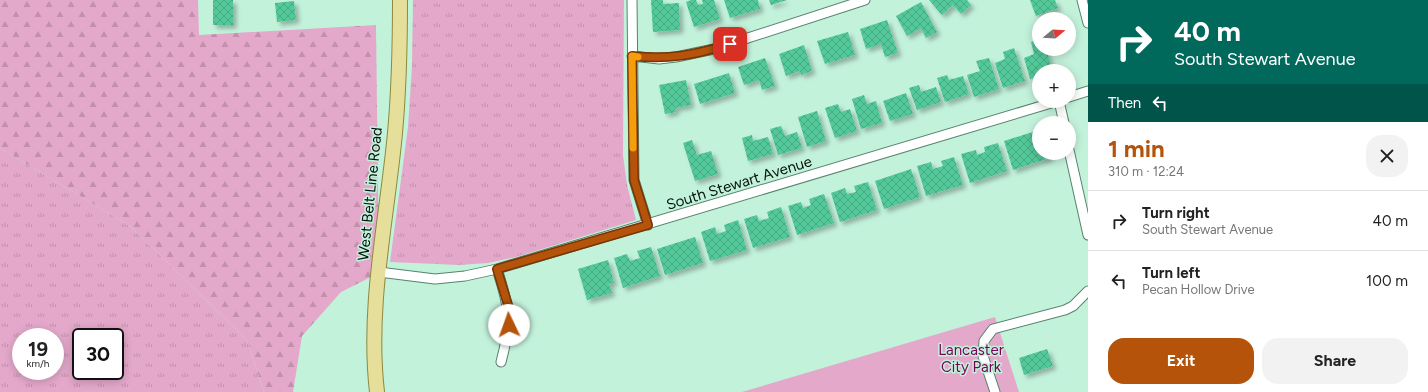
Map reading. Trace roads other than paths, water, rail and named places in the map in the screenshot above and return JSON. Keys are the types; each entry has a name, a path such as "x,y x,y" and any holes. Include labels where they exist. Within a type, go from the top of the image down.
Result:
{"main road":[{"name":"West Belt Line Road","path":"377,392 373,342 379,272 395,132 399,67 400,0"}],"street":[{"path":"632,0 634,180 648,225"},
{"path":"632,56 658,59 714,49 865,0"},
{"path":"1082,0 1088,23"},
{"path":"1076,95 1088,91"},
{"name":"South Stewart Avenue","path":"379,272 436,279 465,276 497,269 1035,108"},
{"path":"1071,160 1088,235"},
{"path":"497,269 509,308 509,325 501,362"},
{"path":"995,392 984,356 984,341 993,329 1065,310 1073,306 1088,291"}],"park label":[{"name":"Lancaster City Park","path":"971,358"}]}
